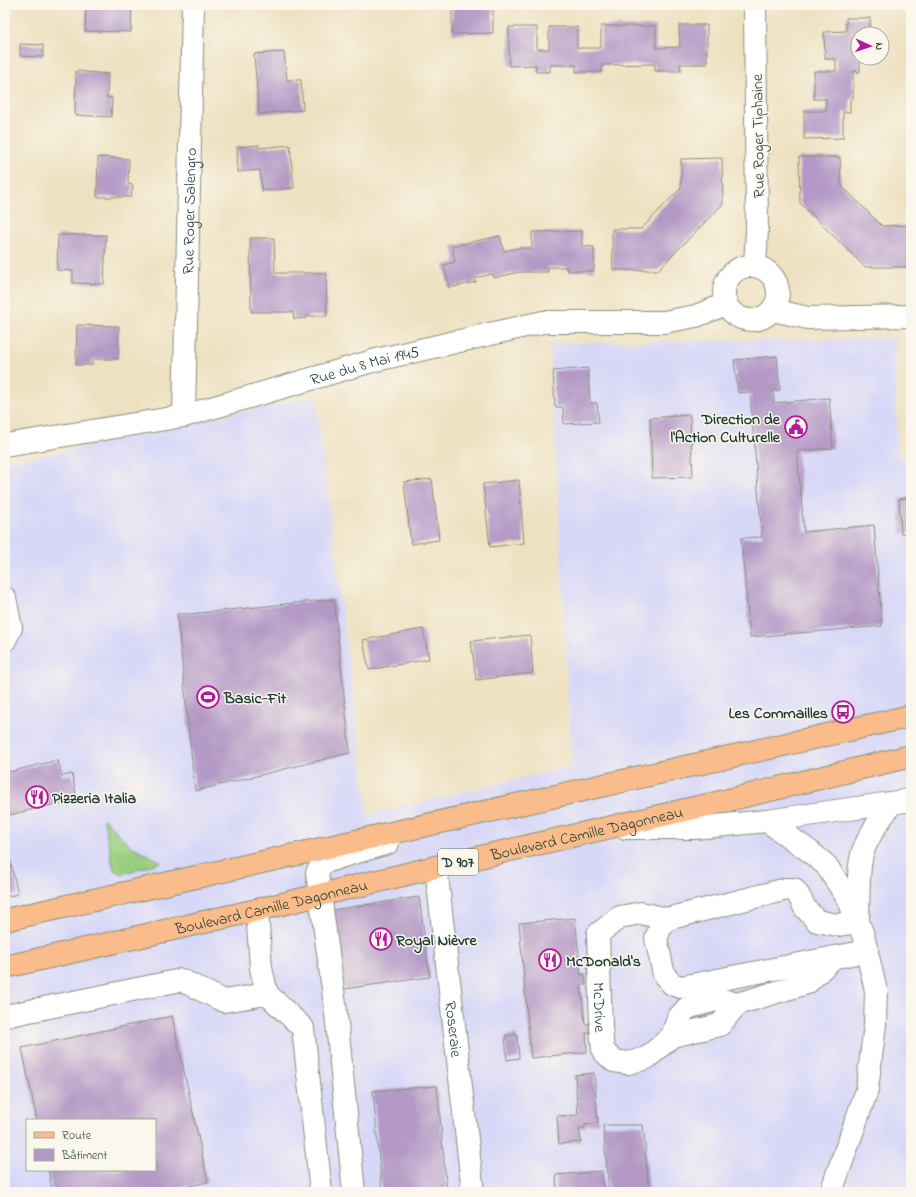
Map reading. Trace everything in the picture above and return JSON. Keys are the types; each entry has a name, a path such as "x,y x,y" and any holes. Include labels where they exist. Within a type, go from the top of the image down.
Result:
{"main road":[{"path":"5,920 911,716"},
{"name":"Boulevard Camille Dagonneau","path":"5,967 257,910 911,756"}],"street":[{"name":"Rue Roger Salengro","path":"184,416 193,5"},
{"name":"Rue Roger Tiphaine","path":"755,5 757,230 755,266"},
{"path":"755,266 764,269 771,275 776,283 779,292 777,302 773,310 767,316 752,321 744,320 730,311 726,304 724,288 730,277 739,269 755,266"},
{"name":"Rue du 8 Mai 1945","path":"5,445 184,416 376,360 543,322 664,322 696,316 726,304"},
{"path":"773,310 808,318 911,316"},
{"path":"5,598 8,634"},
{"path":"605,828 695,828 767,821 902,802"},
{"path":"858,922 860,867 863,852 877,825 902,802"},
{"path":"354,1192 335,1004 317,873 322,864 340,857 443,830 476,814"},
{"path":"767,821 826,865 839,885 849,901 858,922 867,950 868,963 876,991 875,1024 867,1090 831,1192"},
{"name":"Roseraie","path":"436,867 473,1192"},
{"path":"858,922 837,925 817,921 805,908 794,889 787,889 667,919 656,938 664,975 672,984 681,987 867,950"},
{"path":"257,910 261,968 267,994 303,1028 321,1192"},
{"name":"McDrive","path":"667,919 641,913 620,918 598,934 603,1051 614,1060 628,1062 641,1060 647,1058 672,1036 720,1025 737,1004 807,983 834,957"},
{"path":"5,1016 181,980 224,1001 267,994"}],"shaded area":[{"path":"895,338 897,455 911,455 911,1192 5,1192 5,461 36,457 315,396 368,815 572,766 550,343"}],"green space":[{"path":"103,818 131,846 161,862 122,874 114,870"}],"building":[{"path":"86,5 132,5 131,32 85,31"},
{"path":"445,5 471,5 471,7 493,6 493,33 452,34 452,7 445,7"},
{"path":"846,18 870,18 870,26 850,26 850,66 860,66 860,72 853,71 853,98 850,99 850,112 843,112 843,138 804,139 804,111 826,111 826,99 814,99 814,71 836,71 836,59 825,59 824,32 846,31"},
{"path":"679,25 707,25 707,64 680,64 681,71 655,71 655,64 602,65 602,72 576,72 576,65 550,65 550,72 536,72 536,65 509,66 509,27 537,27 537,49 549,49 549,27 577,27 577,48 601,48 601,26 656,26 656,48 680,47"},
{"path":"20,44 43,45 43,57 20,56"},
{"path":"284,52 287,80 301,80 303,110 259,114 254,54"},
{"path":"76,71 108,74 107,98 112,98 111,117 75,115"},
{"path":"259,145 259,148 290,145 294,188 262,191 260,170 238,172 237,147"},
{"path":"98,157 129,159 128,184 133,185 131,197 97,197"},
{"path":"799,157 840,157 841,185 882,226 911,225 911,267 865,267 800,203"},
{"path":"722,158 723,204 658,270 613,270 612,229 641,229 681,188 681,159"},
{"path":"582,231 582,246 594,247 594,271 567,271 567,267 548,267 548,272 519,272 494,278 493,274 475,278 476,282 449,288 444,265 455,262 452,246 500,236 504,251 518,248 532,248 532,232"},
{"path":"58,235 106,235 104,284 73,283 73,271 57,270"},
{"path":"250,238 274,238 275,273 326,273 327,316 307,316 307,318 294,319 293,312 251,312"},
{"path":"77,325 119,326 118,359 92,359 92,365 76,365"},
{"path":"777,356 780,390 773,391 774,403 829,398 833,448 797,451 804,532 874,525 882,626 750,637 741,538 762,537 750,392 738,393 734,360"},
{"path":"588,368 590,403 597,403 599,422 564,424 563,407 555,407 553,371"},
{"path":"690,415 693,477 652,478 650,418"},
{"path":"432,479 439,540 411,544 404,482"},
{"path":"519,480 524,543 490,547 483,484"},
{"path":"911,497 911,532 901,534 899,499"},
{"path":"334,599 350,753 195,791 177,614 190,614"},
{"path":"423,629 429,659 369,670 363,640"},
{"path":"530,635 533,673 476,680 471,641"},
{"path":"58,760 62,776 72,774 77,799 5,816 5,773"},
{"path":"6,844 18,894 5,897 5,845"},
{"path":"419,897 430,977 344,989 332,910"},
{"path":"575,918 581,975 585,974 586,985 581,985 585,1024 589,1024 590,1033 586,1033 587,1052 531,1058 519,923"},
{"path":"172,1016 208,1182 159,1192 53,1192 48,1171 156,1171 156,1119 37,1119 22,1048"},
{"path":"517,1034 519,1058 507,1060 505,1036"},
{"path":"594,1073 598,1123 585,1125 585,1128 579,1128 581,1142 559,1144 557,1116 578,1115 575,1075"},
{"path":"437,1086 447,1192 382,1192 373,1091"},
{"path":"603,1125 643,1125 649,1192 609,1192"},
{"path":"602,1171 604,1192 557,1192 556,1175"}],"place":[{"name":"Direction de l'Action Culturelle","path":"796,427"},
{"name":"Basic-Fit","path":"208,697"},
{"name":"Les Commailles","path":"843,712"},
{"name":"Pizzeria Italia","path":"37,797"},
{"name":"Royal Nièvre","path":"381,939"},
{"name":"McDonald's","path":"550,960"}]}
